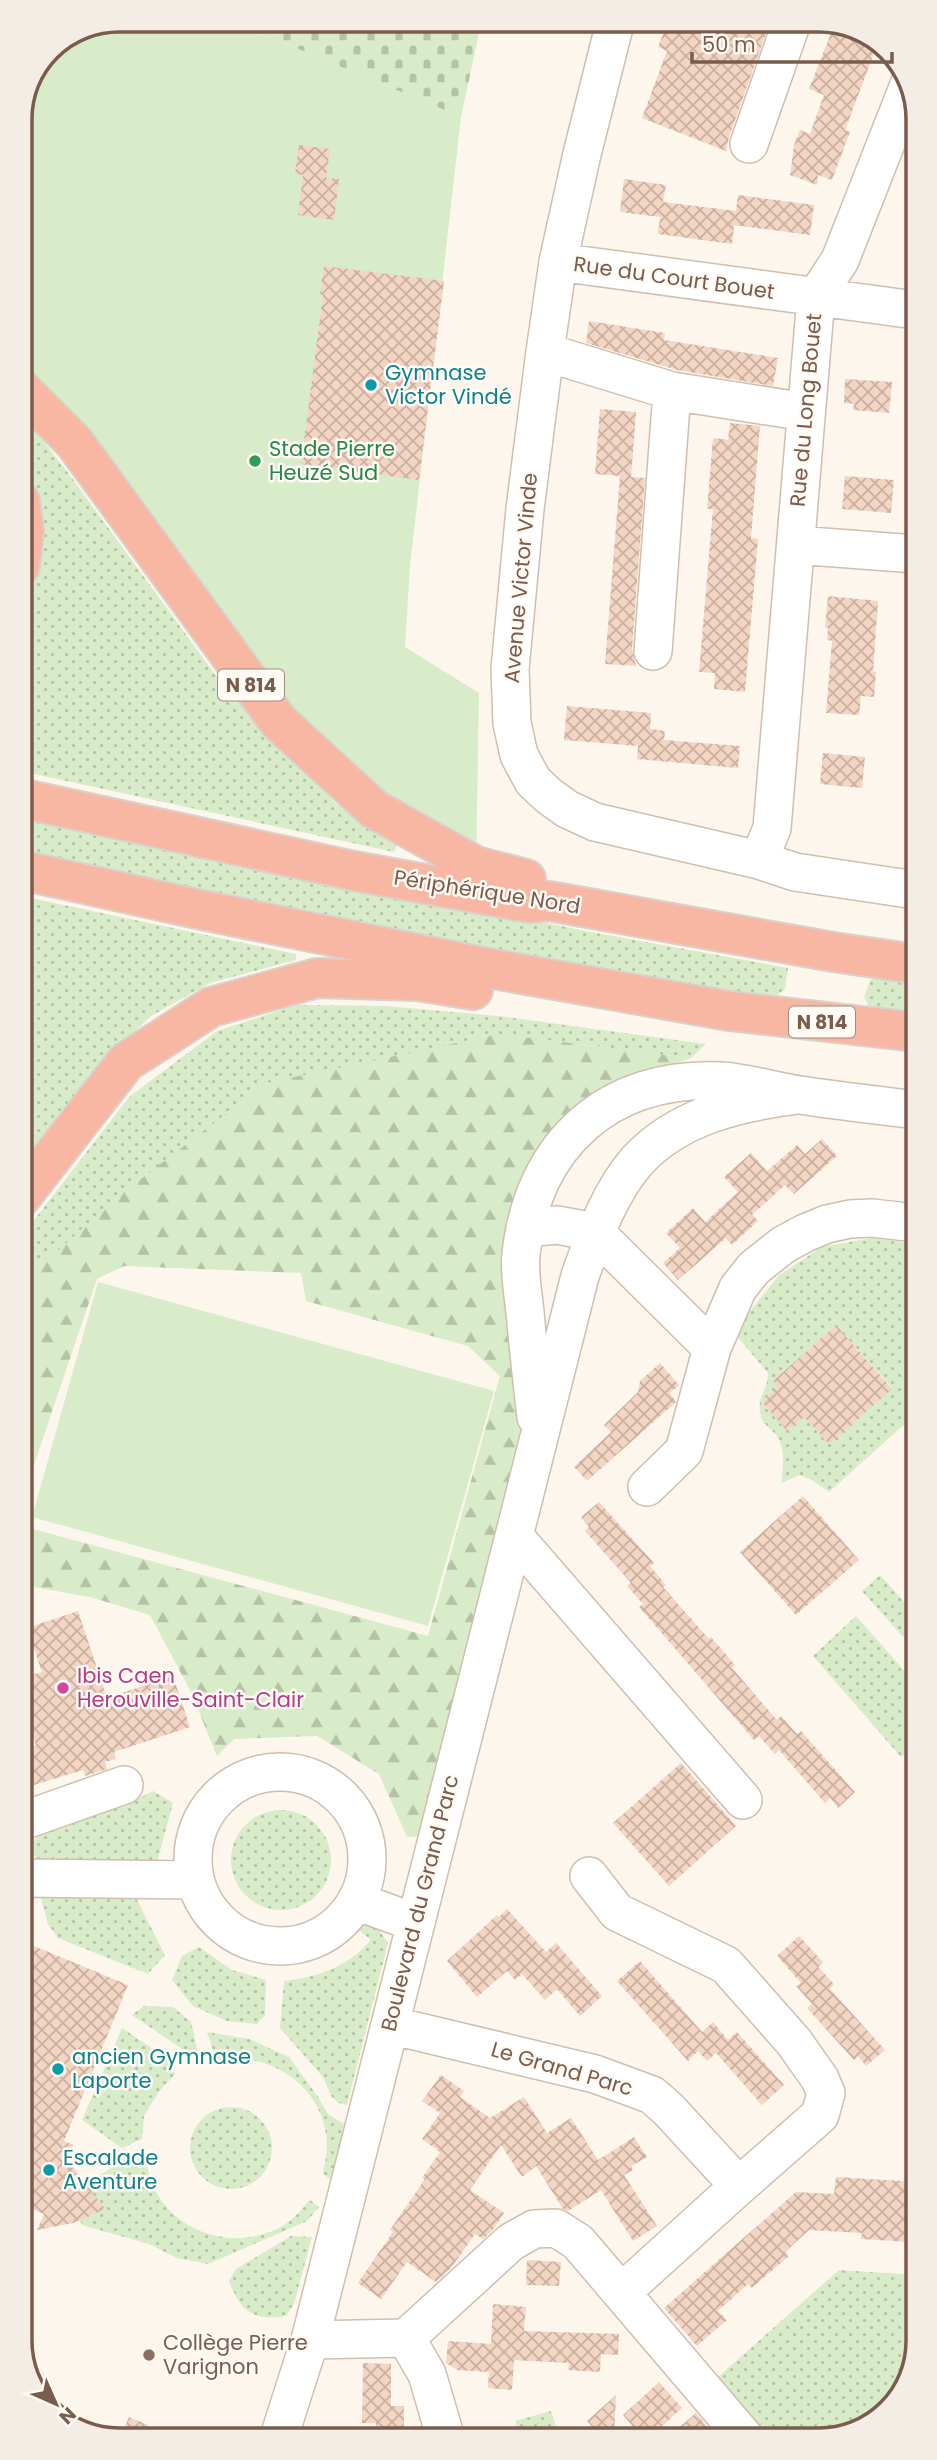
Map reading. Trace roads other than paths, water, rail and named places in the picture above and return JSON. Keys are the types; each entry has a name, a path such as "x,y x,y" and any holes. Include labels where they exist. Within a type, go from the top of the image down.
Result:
{"highway":[{"name":"N 814","path":"32,400 74,442 278,722 374,809 476,866 535,882 550,901"},
{"name":"Périphérique Nord","path":"32,802 354,871 530,903 550,901 833,953 906,963"},
{"name":"N 814","path":"32,873 480,966 729,1011 906,1031"},
{"name":"N 814","path":"32,1183 126,1062 211,1007 317,978 418,981 685,1024 729,1011"}],"street":[{"name":"Avenue Victor Vinde","path":"614,32 558,262 545,352 525,509 510,669 512,723 519,755 533,781 549,796 567,809 595,822 759,860 794,872 906,889"},
{"path":"749,144 788,32"},
{"name":"Rue du Long Bouet","path":"759,860 772,828 816,297 840,260 904,99"},
{"name":"Rue du Court Bouet","path":"558,262 906,309"},
{"path":"545,352 672,391 806,412"},
{"path":"653,651 672,391"},
{"path":"796,545 906,553"},
{"name":"Boulevard du Grand Parc","path":"538,1441 521,1266 525,1228 535,1196 554,1158 573,1131 610,1105 647,1089 688,1083 721,1081 758,1085 798,1095 906,1109"},
{"name":"Boulevard du Grand Parc","path":"282,2428 306,2353 580,1276 596,1232 615,1194 637,1161 661,1140 696,1119 730,1107 798,1095"},
{"path":"647,1487 684,1451 712,1348 738,1288 754,1268 783,1245 805,1233 850,1219 872,1218 906,1222"},
{"path":"525,1228 557,1224 596,1232 712,1348"},
{"path":"514,1536 743,1800"},
{"path":"291,1771 318,1779 341,1796 358,1819 367,1846 366,1874 356,1901 341,1921 321,1936 297,1944 272,1946 246,1939 223,1925 206,1905 195,1881 192,1852 199,1825 214,1801 236,1783 263,1773 291,1771"},
{"path":"32,1818 124,1785"},
{"path":"589,1876 617,1912 726,1965 794,2042 820,2079 826,2093 820,2115 622,2292"},
{"path":"32,1878 195,1881"},
{"path":"356,1901 416,1923"},
{"name":"Le Grand Parc","path":"390,2025 595,2074 652,2095 739,2186"},
{"path":"306,2353 406,2338 511,2242 534,2230 556,2228 578,2242 737,2428"},
{"path":"406,2338 427,2374 443,2428"},
{"name":"Boulevard du Grand Parc","path":"297,2428 306,2353"}],"place":[{"name":"Gymnase Victor Vindé","path":"371,385"},
{"name":"Stade Pierre Heuzé Sud","path":"255,461"},
{"name":"Ibis Caen Herouville-Saint-Clair","path":"63,1688"},
{"name":"ancien Gymnase Laporte","path":"58,2069"},
{"name":"Escalade Aventure","path":"49,2170"},
{"name":"Collège Pierre Varignon","path":"149,2355"}]}
